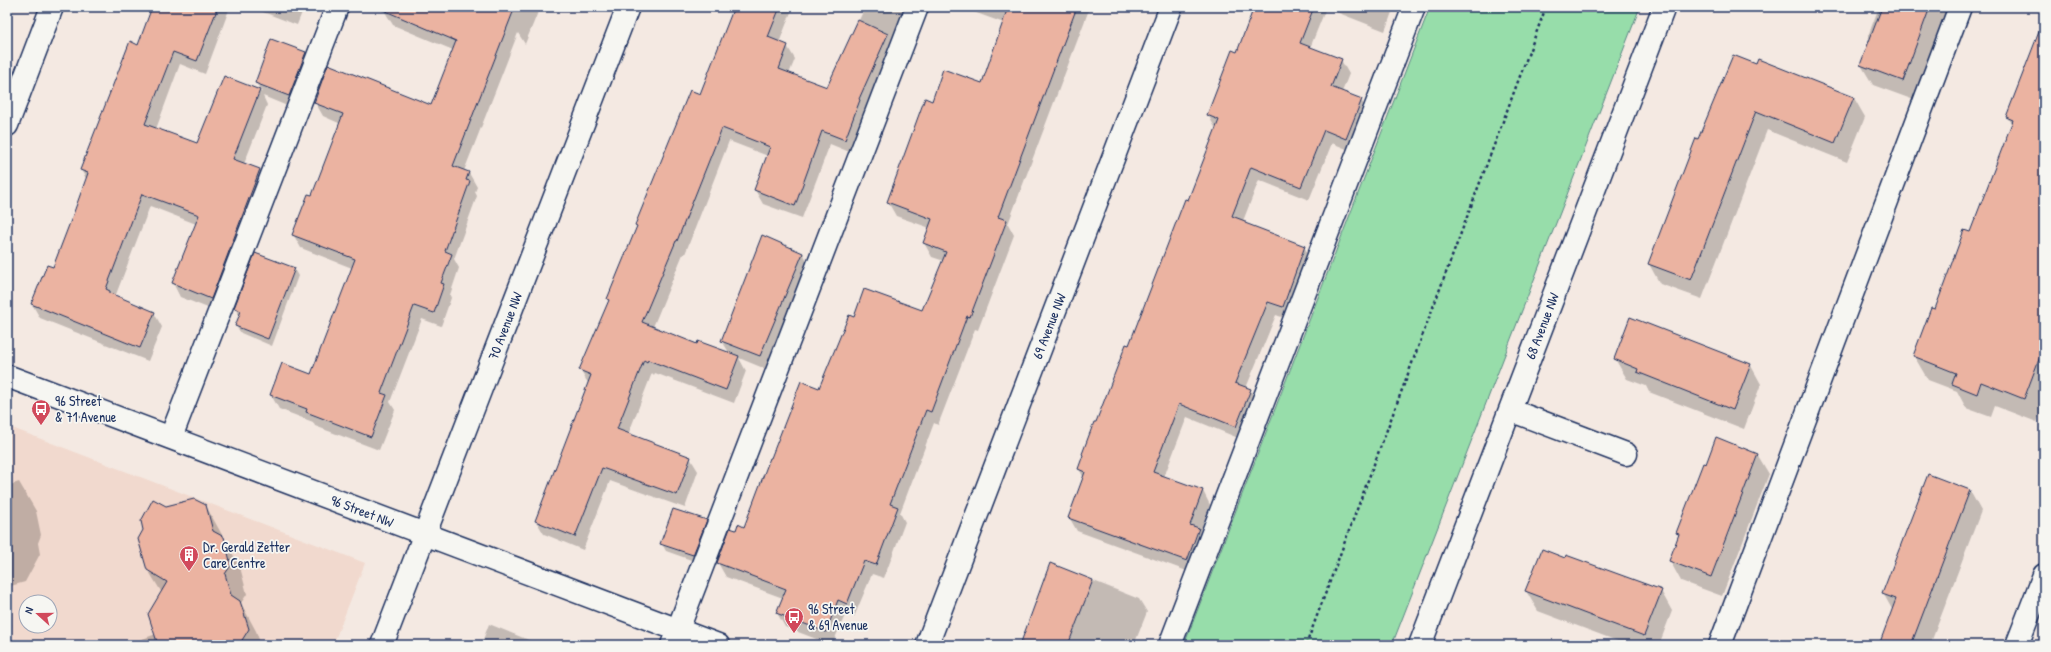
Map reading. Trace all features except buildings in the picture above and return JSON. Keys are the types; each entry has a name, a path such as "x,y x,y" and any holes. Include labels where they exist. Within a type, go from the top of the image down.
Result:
{"street":[{"path":"7,125 52,7"},
{"path":"171,437 337,7"},
{"name":"70 Avenue NW","path":"382,645 628,7"},
{"path":"675,637 917,7"},
{"name":"69 Avenue NW","path":"926,645 1171,7"},
{"path":"1170,645 1414,7"},
{"name":"68 Avenue NW","path":"1420,645 1664,7"},
{"path":"1720,645 1960,7"},
{"name":"96 Street NW","path":"7,376 171,437 425,535 675,637 718,645"},
{"path":"1510,410 1626,454"},
{"path":"2017,645 2044,575"}],"path":[{"path":"1306,645 1546,7"}],"shaded area":[{"path":"7,426 365,563 333,645 7,645"}],"green space":[{"path":"1430,7 1640,7 1392,645 1184,645"}],"place":[{"name":"96 Street & 71 Avenue","path":"41,426"},
{"name":"Dr. Gerald Zetter Care Centre","path":"189,572"},
{"name":"96 Street & 69 Avenue","path":"794,634"}]}
